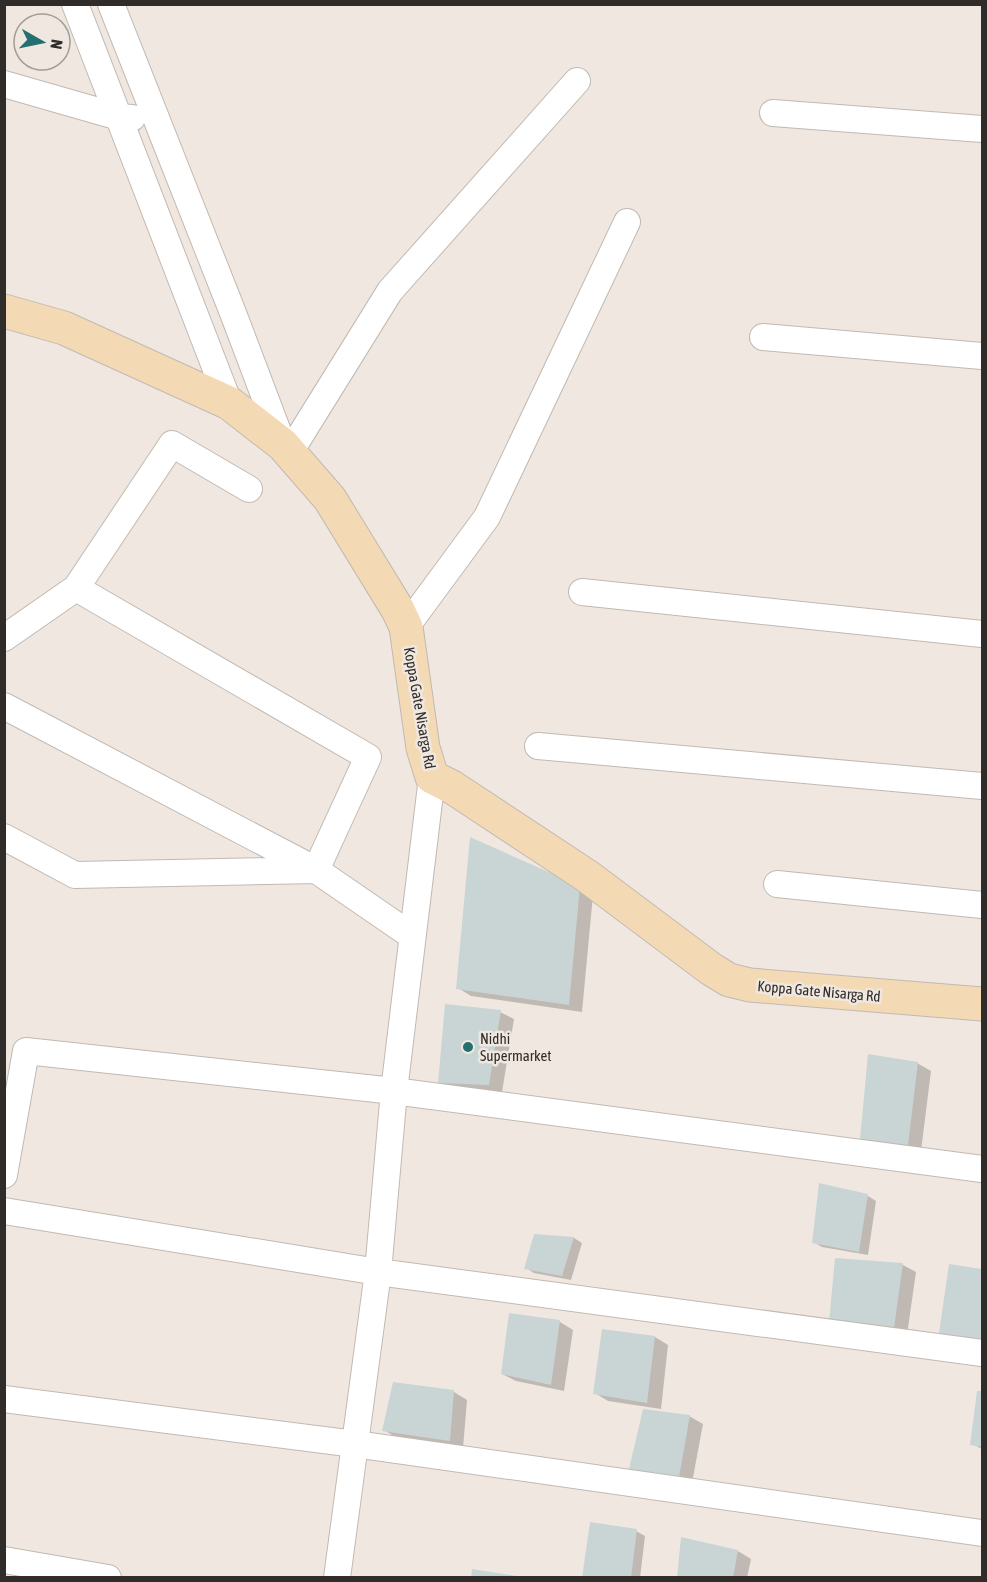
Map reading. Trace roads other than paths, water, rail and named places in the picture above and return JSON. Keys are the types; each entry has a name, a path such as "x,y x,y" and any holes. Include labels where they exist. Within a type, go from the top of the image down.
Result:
{"street":[{"path":"75,4 229,403"},
{"path":"111,4 287,449"},
{"path":"287,449 390,291 577,81"},
{"path":"4,84 119,117 156,119"},
{"path":"773,113 982,129"},
{"path":"406,627 487,517 627,222"},
{"name":"Koppa Gate Nisarga Rd","path":"4,311 64,328 229,403 287,449 330,500 398,610 406,627 423,748 432,777 452,787 587,876 729,980 750,985 982,1004"},
{"path":"763,337 982,356"},
{"path":"4,638 75,588 172,444 249,489"},
{"path":"75,588 368,757 316,870"},
{"path":"582,592 982,634"},
{"path":"4,706 316,870 412,936"},
{"path":"538,746 982,786"},
{"path":"337,1578 378,1272 394,1090 432,777"},
{"path":"4,837 75,875 316,870"},
{"path":"777,884 982,905"},
{"path":"4,1175 26,1051 394,1090 982,1169"},
{"path":"4,1211 378,1272 982,1353"},
{"path":"4,1399 355,1444 982,1533"},
{"path":"4,1560 108,1578"}],"place":[{"name":"Nidhi Supermarket","path":"468,1047"}]}
